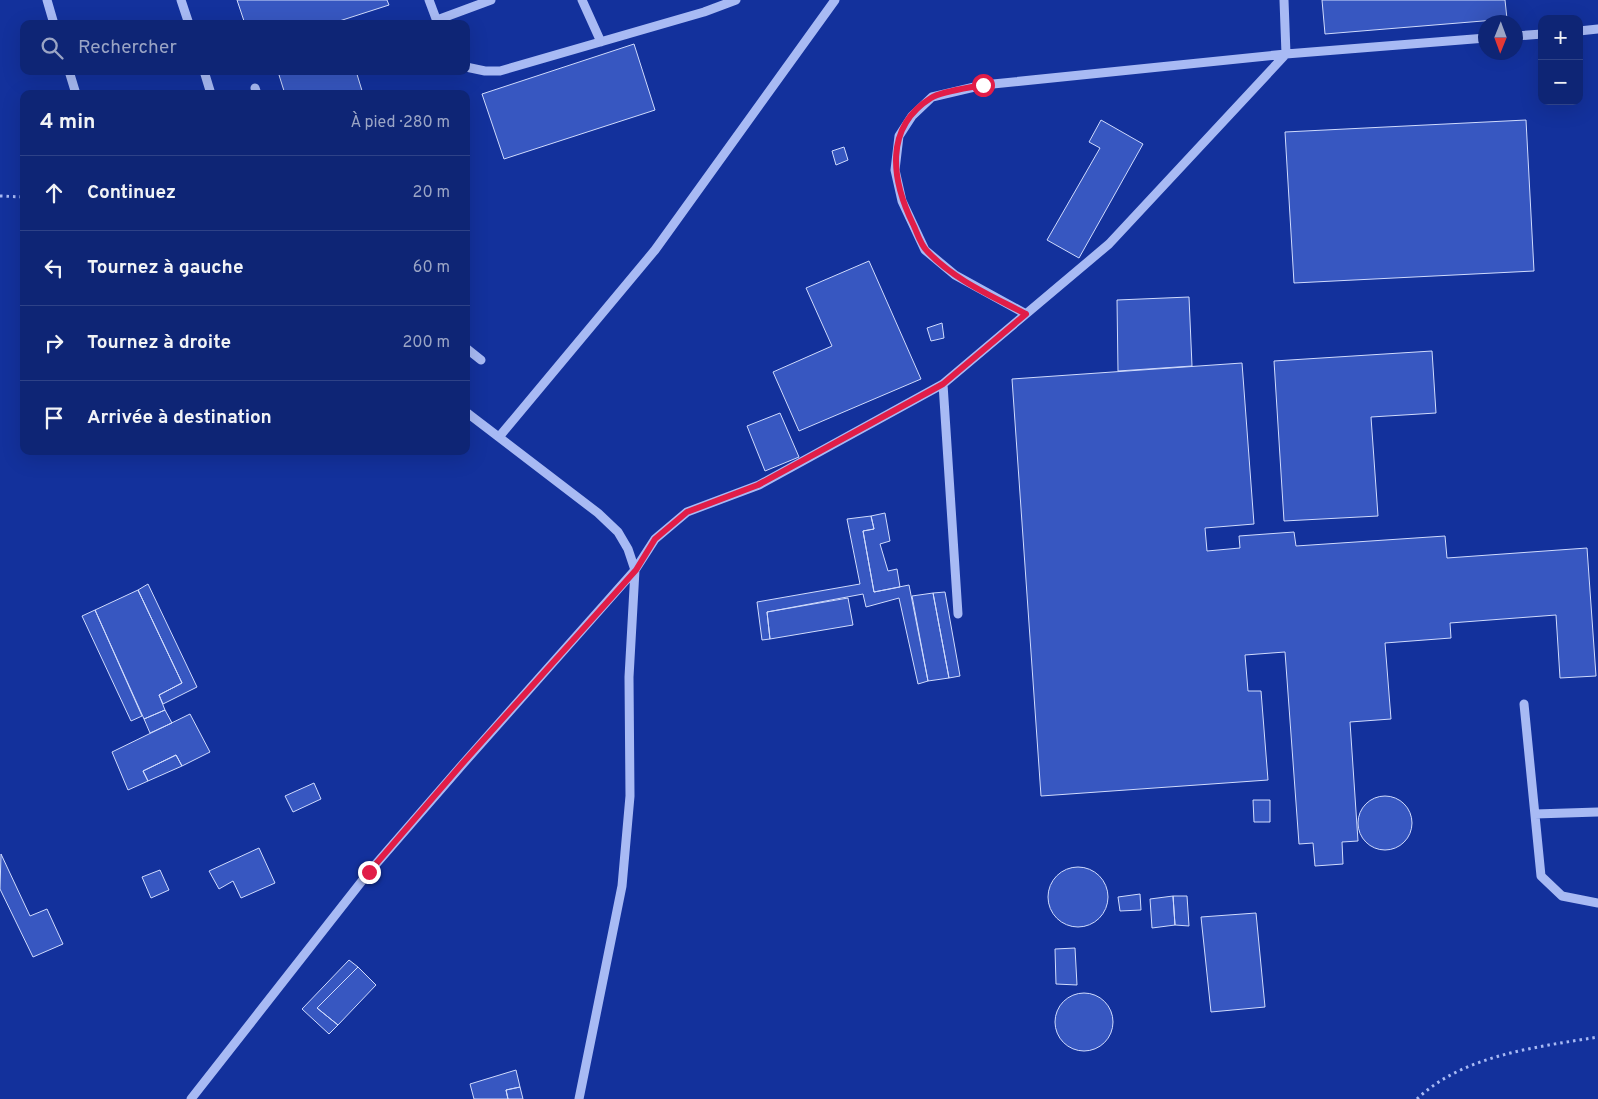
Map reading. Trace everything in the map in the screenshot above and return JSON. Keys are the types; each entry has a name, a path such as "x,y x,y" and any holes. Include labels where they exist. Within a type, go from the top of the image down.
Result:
{"street":[{"path":"47,0 53,20"},
{"path":"181,0 188,20"},
{"path":"430,0 437,20"},
{"path":"443,20 491,0"},
{"path":"582,0 601,42"},
{"path":"470,68 485,71 500,71 704,12 736,0"},
{"path":"499,437 655,250 835,0"},
{"path":"191,1099 369,872 462,764 636,570 655,539 687,512 758,485 943,384 1109,244 1286,54 1284,0"},
{"path":"1583,31 1598,29"},
{"path":"1523,35 1538,34"},
{"path":"1026,314 955,276 925,250 902,201 895,170 899,136 912,116 932,98 983,85 1286,54 1478,39"},
{"path":"70,75 75,90"},
{"path":"205,75 210,90"},
{"path":"470,351 481,360"},
{"path":"943,384 958,614"},
{"path":"470,415 598,513 618,532 628,549 636,570 629,677 630,796 622,886 579,1099"},
{"path":"1524,704 1536,814 1540,876 1562,896 1598,903"},
{"path":"1536,814 1598,812"}],"path":[{"path":"0,196 20,197"},
{"path":"1417,1099 1429,1087 1464,1068 1509,1054 1598,1037"}],"building":[{"path":"237,0 387,0 389,5 342,20 244,20"},
{"path":"1322,0 1505,0 1507,15 1478,15 1478,21 1325,34"},
{"path":"634,44 655,110 504,159 482,94"},
{"path":"279,75 357,75 362,90 284,90"},
{"path":"1101,120 1143,144 1079,258 1047,240 1100,148 1089,142"},
{"path":"1526,120 1534,271 1294,283 1285,132"},
{"path":"844,147 848,160 836,165 832,151"},
{"path":"869,261 921,379 799,431 773,372 832,346 806,288"},
{"path":"1189,297 1192,366 1118,371 1117,300"},
{"path":"942,323 944,338 931,341 927,328"},
{"path":"1432,351 1436,413 1371,417 1378,516 1284,521 1274,361"},
{"path":"1242,363 1254,524 1205,528 1207,551 1240,548 1239,536 1294,532 1296,546 1445,536 1447,558 1587,548 1596,676 1560,678 1556,615 1450,623 1451,638 1385,643 1391,719 1350,722 1358,841 1342,842 1343,864 1315,866 1313,843 1299,844 1285,652 1245,655 1248,691 1261,691 1268,780 1041,796 1012,379"},
{"path":"780,413 799,457 765,471 747,426"},
{"path":"885,513 890,541 880,544 888,571 897,569 900,587 874,592 863,531 874,529 871,516"},
{"path":"871,516 874,529 863,531 874,592 909,585 928,681 918,684 899,598 866,607 863,594 767,612 770,639 762,640 757,602 860,584 847,519"},
{"path":"148,584 197,687 163,704 159,695 182,683 138,590"},
{"path":"138,590 182,683 159,695 165,710 144,719 95,610"},
{"path":"945,592 960,676 949,678 933,593"},
{"path":"933,593 949,678 928,681 912,596"},
{"path":"848,598 853,625 770,639 767,612"},
{"path":"95,610 142,716 131,721 82,616"},
{"path":"165,710 172,723 150,733 144,719"},
{"path":"190,714 210,752 182,766 176,755 143,771 148,781 128,790 112,752"},
{"path":"176,755 182,766 148,781 143,771"},
{"path":"314,783 321,799 293,812 285,796"},
{"path":"1385,796 1395,798 1404,804 1410,813 1412,823 1410,833 1404,842 1395,848 1385,850 1375,848 1366,842 1360,833 1358,823 1360,813 1366,804 1375,798"},
{"path":"1253,800 1270,800 1270,822 1254,822"},
{"path":"259,848 275,883 241,898 233,881 219,889 209,871"},
{"path":"1,854 30,916 47,909 63,944 33,957 0,889"},
{"path":"1078,867 1094,872 1099,876 1103,881 1108,897 1103,913 1099,918 1094,922 1078,927 1062,922 1057,918 1053,913 1048,897 1053,881 1057,876 1062,872"},
{"path":"160,870 169,890 151,898 142,877"},
{"path":"1140,894 1141,910 1120,911 1118,897"},
{"path":"1173,896 1187,896 1189,926 1175,925"},
{"path":"1173,896 1175,925 1152,928 1150,899"},
{"path":"1256,913 1265,1007 1211,1012 1201,917"},
{"path":"1075,948 1077,985 1056,984 1055,949"},
{"path":"349,960 358,967 317,1008 338,1025 329,1034 302,1009"},
{"path":"358,967 376,985 338,1025 317,1008"},
{"path":"1078,993 1090,993 1105,1001 1113,1016 1113,1028 1105,1043 1090,1051 1078,1051 1063,1043 1055,1028 1055,1016 1063,1001"},
{"path":"516,1070 520,1087 506,1090 508,1099 474,1099 470,1084"},
{"path":"520,1087 523,1099 508,1099 506,1090"}],"route":[{"path":"369,872 462,764 636,570 655,539 687,512 758,485 943,384 1026,314 955,276 925,250 902,201 895,170 899,136 912,116 932,98 983,85"}]}
